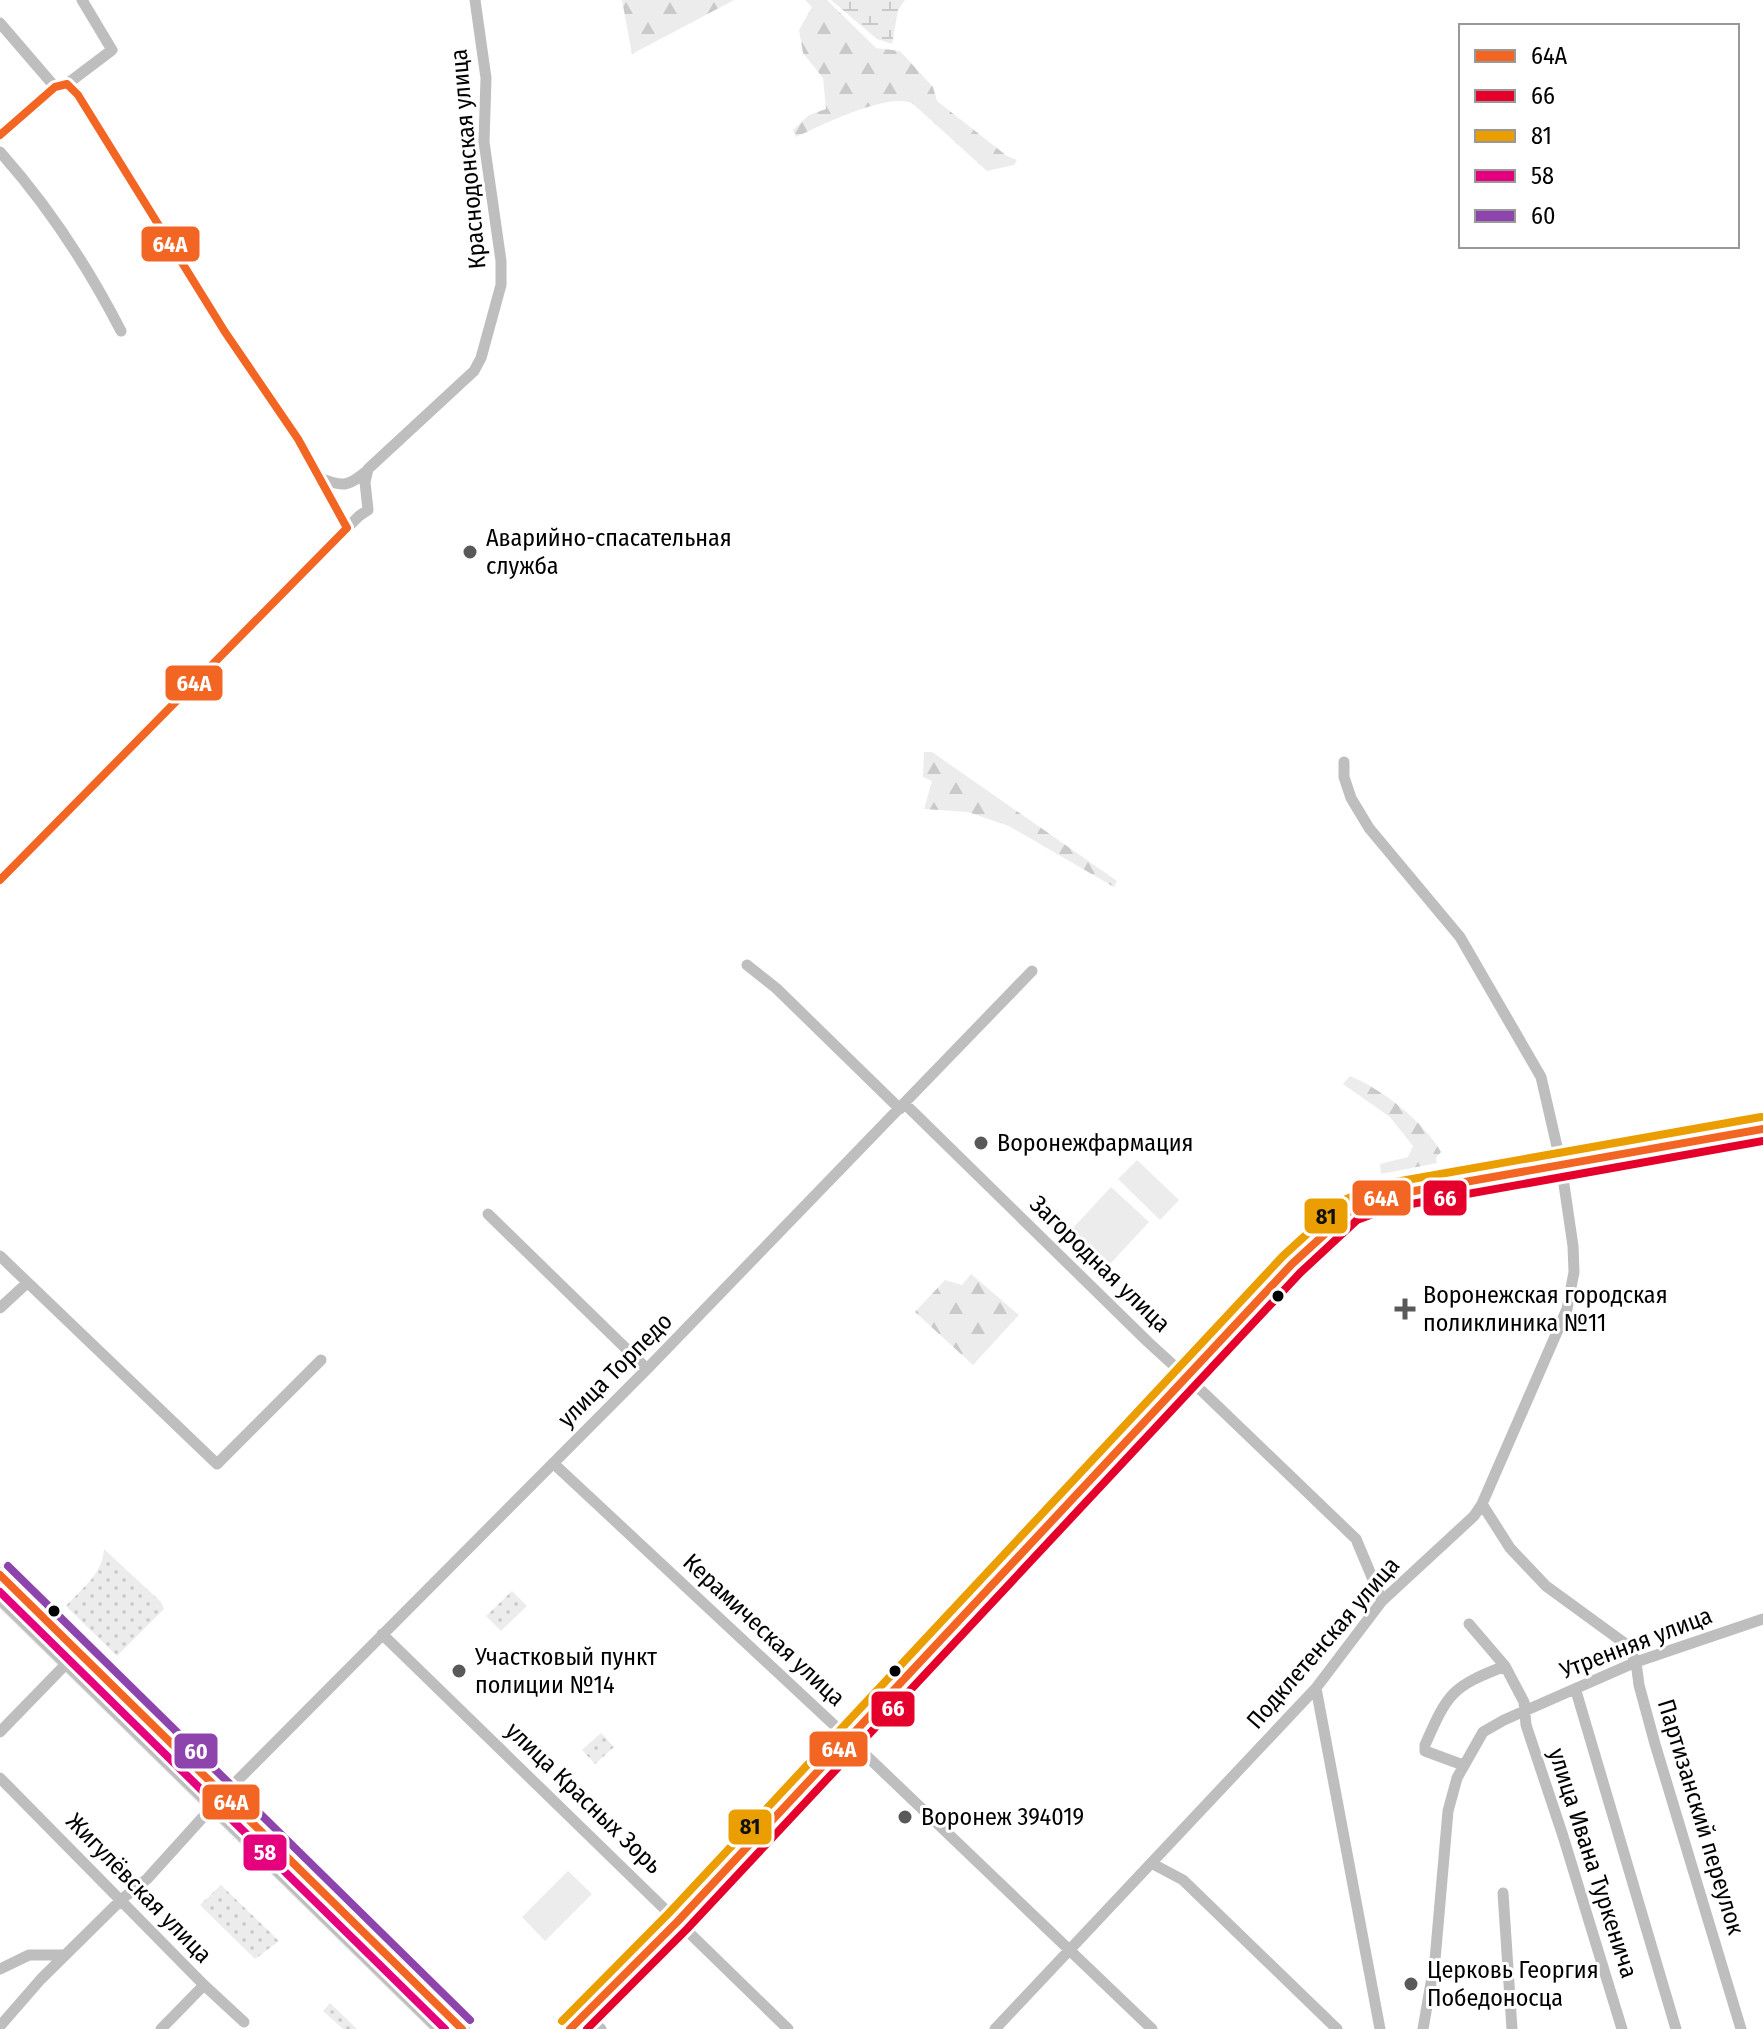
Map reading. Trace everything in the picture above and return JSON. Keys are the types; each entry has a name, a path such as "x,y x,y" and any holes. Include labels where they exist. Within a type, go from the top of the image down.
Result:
{"main road":[{"path":"0,1575 441,2029"},
{"path":"0,1597 67,1663 462,2029"}],"street":[{"path":"0,135 61,85 112,50 82,0"},
{"name":"Краснодонская улица","path":"368,469 474,371 481,358 501,285 501,261 484,142 486,78 475,0"},
{"path":"0,23 88,109 225,332 298,439 347,528"},
{"path":"0,152 61,227 121,331"},
{"path":"319,478 343,485 353,483 368,469"},
{"path":"0,880 368,510 365,482 368,469"},
{"name":"Подклетенская улица","path":"995,2029 1316,1688 1382,1601 1474,1516 1567,1309 1574,1272 1573,1246 1561,1164 1541,1077 1460,937 1369,828 1344,777 1344,762"},
{"name":"Загородная улица","path":"747,965 776,988 1356,1539 1382,1601"},
{"name":"улица Торпедо","path":"0,2026 65,1955 147,1879 218,1800 647,1369 1032,971"},
{"path":"570,2029 678,1921 1292,1264 1352,1209 1386,1196 1763,1129"},
{"path":"488,1214 647,1369"},
{"path":"0,1256 217,1464 321,1360"},
{"path":"0,1308 27,1283"},
{"name":"Керамическая улица","path":"553,1463 848,1738 1152,2029"},
{"path":"1482,1504 1510,1548 1546,1586 1627,1645 1636,1662"},
{"name":"Утренняя улица","path":"1423,2029 1435,1960 1448,1811 1463,1765 1483,1732 1636,1662 1763,1619"},
{"path":"1469,1624 1505,1666 1519,1689 1526,1710"},
{"name":"улица Красных Зорь","path":"382,1634 788,2029"},
{"name":"Партизанский переулок","path":"1636,1662 1655,1744 1741,2029"},
{"path":"0,1732 67,1663"},
{"path":"1463,1765 1425,1751 1425,1745 1444,1704 1455,1691 1474,1678 1505,1666"},
{"path":"1316,1688 1380,2029"},
{"path":"1576,1691 1676,2029"},
{"name":"улица Ивана Туркенича","path":"1526,1710 1526,1725 1622,2029"},
{"name":"Жигулёвская улица","path":"0,1778 204,1985 164,2028"},
{"path":"1153,1864 1183,1880 1337,2029"},
{"path":"1503,1893 1512,2029"},
{"path":"0,1969 29,1955 65,1955"},
{"path":"204,1985 244,2022"},
{"path":"585,2014 601,2029"}],"green space":[{"path":"622,0 734,0 632,54"},
{"path":"805,0 827,0 876,48 900,51 933,87 937,101 1007,156 1017,160 1014,165 987,171 912,103 901,101 871,106 796,137 793,130 809,115 826,109 823,78 803,53 799,30 812,7"},
{"path":"831,0 905,0 898,10 892,44 877,39"},
{"path":"924,752 932,752 1117,881 1114,887 1009,826 968,812 924,809 932,781 923,777"},
{"path":"1350,1076 1388,1098 1424,1129 1441,1152 1436,1158 1437,1163 1381,1174 1380,1164 1408,1157 1413,1146 1390,1117 1343,1084"},
{"path":"1137,1160 1179,1200 1160,1220 1118,1179"},
{"path":"1111,1187 1149,1222 1110,1264 1072,1229"},
{"path":"971,1274 1019,1315 973,1365 915,1312 945,1280 962,1285"},
{"path":"104,1549 161,1602 164,1609 117,1656 66,1606 96,1573"},
{"path":"512,1591 527,1606 501,1631 486,1616"},
{"path":"601,1733 614,1747 595,1764 582,1750"},
{"path":"568,1871 592,1894 545,1941 522,1917"},
{"path":"221,1885 279,1941 255,1959 200,1905"},
{"path":"330,2003 357,2029 343,2029 323,2011"}],"transit line":[{"name":"64А","path":"0,135 55,87 67,84 78,95 225,332 298,439 347,528 0,880"},
{"name":"81","path":"562,2021 669,1913 1283,1256 1344,1200 1384,1184 1761,1117"},
{"name":"64А","path":"570,2029 678,1921 1292,1264 1351,1210 1386,1196 1763,1129"},
{"name":"66","path":"587,2029 687,1929 1300,1273 1357,1220 1389,1208 1763,1141"},
{"name":"60","path":"8,1566 470,2020"},
{"name":"64А","path":"0,1575 462,2029"},
{"name":"58","path":"0,1592 445,2029"}],"place":[{"name":"Аварийно-спасательная служба","path":"470,552"},
{"name":"Воронежфармация","path":"981,1143"},
{"name":"Воронежская городская поликлиника №11","path":"1405,1309"},
{"name":"Участковый пункт полиции №14","path":"459,1671"},
{"name":"Воронеж 394019","path":"905,1817"},
{"name":"Церковь Георгия Победоносца","path":"1411,1984"}]}
